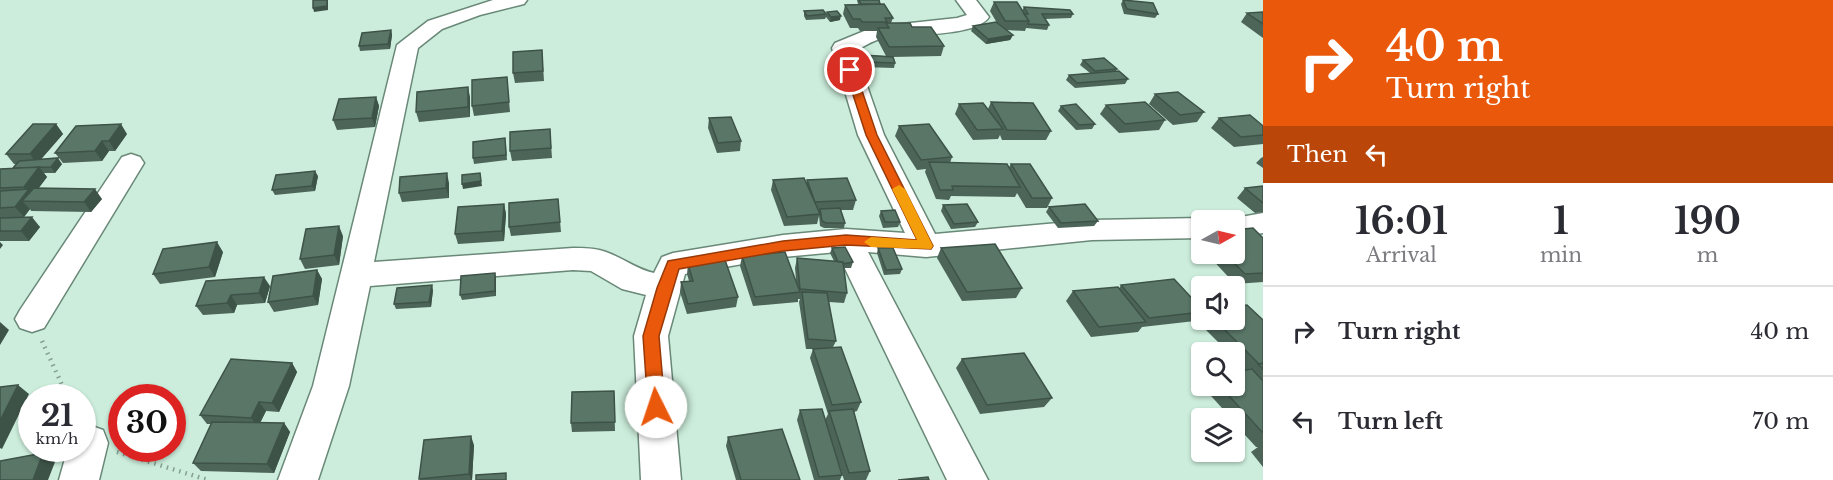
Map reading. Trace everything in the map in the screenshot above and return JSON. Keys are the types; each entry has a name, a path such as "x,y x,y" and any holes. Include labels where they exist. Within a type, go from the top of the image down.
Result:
{"street":[{"path":"298,480 331,386 408,45 435,25 473,11 517,0"},
{"path":"926,246 872,135 843,48 874,33 961,24 979,17 966,0"},
{"path":"32,319 131,162"},
{"path":"1246,226 1263,247"},
{"path":"661,480 651,336 673,265 783,246 846,240 926,246 1092,230 1191,228"},
{"path":"846,240 968,480"},
{"path":"357,275 596,260 633,280 664,288"},
{"path":"79,480 84,462"}],"path":[{"path":"32,319 62,384"},
{"path":"96,445 208,480"}],"building":[{"path":"313,0 327,0 327,6 313,8"},
{"path":"859,0 879,0 880,4 861,4"},
{"path":"1123,0 1153,3 1158,14 1127,9"},
{"path":"994,2 1017,2 1029,21 1005,21"},
{"path":"884,4 893,18 885,18 887,22 862,22 860,19 853,19 845,5"},
{"path":"1024,7 1070,10 1073,14 1042,14 1049,25 1028,24 1029,21 1024,14 1028,14"},
{"path":"823,10 826,14 807,16 804,11"},
{"path":"837,11 841,16 831,17 827,12"},
{"path":"1263,12 1263,24 1247,13"},
{"path":"996,22 1013,35 988,39 973,26"},
{"path":"886,23 910,23 912,27 931,27 944,46 889,47 878,28 889,28"},
{"path":"391,30 388,44 359,46 362,33"},
{"path":"542,50 543,71 513,73 513,52"},
{"path":"862,55 893,57 895,63 864,62"},
{"path":"1104,58 1117,69 1095,71 1083,60"},
{"path":"1119,71 1128,79 1077,83 1069,75"},
{"path":"507,77 509,102 472,106 472,80"},
{"path":"468,87 468,107 416,112 417,92"},
{"path":"1178,92 1204,112 1180,115 1155,94"},
{"path":"376,97 372,118 333,120 339,99"},
{"path":"991,102 1033,103 1051,131 1007,130"},
{"path":"1145,102 1165,120 1125,124 1106,105"},
{"path":"983,103 1003,129 977,130 959,104"},
{"path":"1076,104 1095,124 1079,125 1061,106"},
{"path":"1250,115 1263,126 1263,135 1241,137 1219,118"},
{"path":"731,117 741,141 718,143 709,118"},
{"path":"33,124 56,124 30,154 6,154"},
{"path":"121,124 109,141 102,141 95,151 55,153 76,126"},
{"path":"929,124 952,157 921,160 899,126"},
{"path":"550,129 551,148 510,151 510,132"},
{"path":"505,138 506,155 473,158 473,142"},
{"path":"58,158 51,167 13,168 19,161"},
{"path":"929,162 1007,164 1020,187 952,186 953,190 940,190"},
{"path":"1011,164 1030,164 1052,198 1032,198"},
{"path":"39,167 24,187 0,188 0,169"},
{"path":"315,171 312,186 272,190 276,175"},
{"path":"447,173 446,188 399,193 400,177"},
{"path":"480,173 481,181 462,184 462,175"},
{"path":"804,178 820,214 787,217 773,180"},
{"path":"847,178 856,200 815,202 807,180"},
{"path":"1263,186 1263,203 1245,188"},
{"path":"34,188 95,189 84,202 22,201"},
{"path":"29,189 15,207 0,208 0,191"},
{"path":"558,199 560,222 509,227 509,203"},
{"path":"504,204 502,231 455,234 458,207"},
{"path":"967,204 978,222 954,224 943,205"},
{"path":"1085,204 1098,221 1061,223 1049,207"},
{"path":"840,208 845,223 822,221 820,209"},
{"path":"895,210 900,222 885,222 881,211"},
{"path":"32,217 21,231 0,231 0,218"},
{"path":"339,226 334,255 300,259 306,229"},
{"path":"1253,228 1263,238 1263,273 1245,274 1235,264 1245,264 1245,229"},
{"path":"217,242 209,267 153,274 163,249"},
{"path":"995,244 1022,288 967,292 941,248"},
{"path":"845,247 853,262 843,264 843,262 838,262 832,248"},
{"path":"878,248 893,248 902,269 886,270"},
{"path":"785,252 800,292 755,297 742,256"},
{"path":"797,258 843,262 847,293 800,289"},
{"path":"725,260 738,297 688,304 681,282 693,281 688,264"},
{"path":"317,270 313,296 268,302 273,276"},
{"path":"495,273 495,291 460,295 461,276"},
{"path":"264,277 259,293 231,295 227,303 196,306 206,281"},
{"path":"1174,279 1191,297 1191,313 1149,318 1121,285"},
{"path":"432,285 429,302 394,304 397,288"},
{"path":"1118,287 1146,322 1099,327 1073,291"},
{"path":"802,292 827,293 836,341 808,339"},
{"path":"1245,305 1263,320 1263,363 1259,364 1245,350 1245,342 1237,342 1225,330 1245,330"},
{"path":"841,347 861,402 832,405 813,349"},
{"path":"1024,353 1052,398 987,405 962,359"},
{"path":"231,359 292,363 272,403 259,402 251,418 200,415"},
{"path":"1252,369 1263,381 1263,433 1245,413 1245,408 1240,408 1229,396 1245,396 1245,370"},
{"path":"18,385 0,421 0,387"},
{"path":"614,391 615,422 571,423 572,392"},
{"path":"822,409 842,475 819,477 800,410"},
{"path":"853,409 870,471 849,473 829,411"},
{"path":"212,422 284,423 267,464 193,463"},
{"path":"782,429 800,480 741,480 728,437"},
{"path":"471,436 469,474 419,479 424,440"},
{"path":"18,458 18,462 40,462 33,480 0,480 0,461"},
{"path":"506,473 506,480 476,480 476,475"},
{"path":"928,477 929,480 898,480"}],"slow traffic":[{"path":"871,242 926,246 899,189"}],"route":[{"path":"656,407 651,336 673,265 783,246 846,240 926,246 872,135 850,70"}]}
